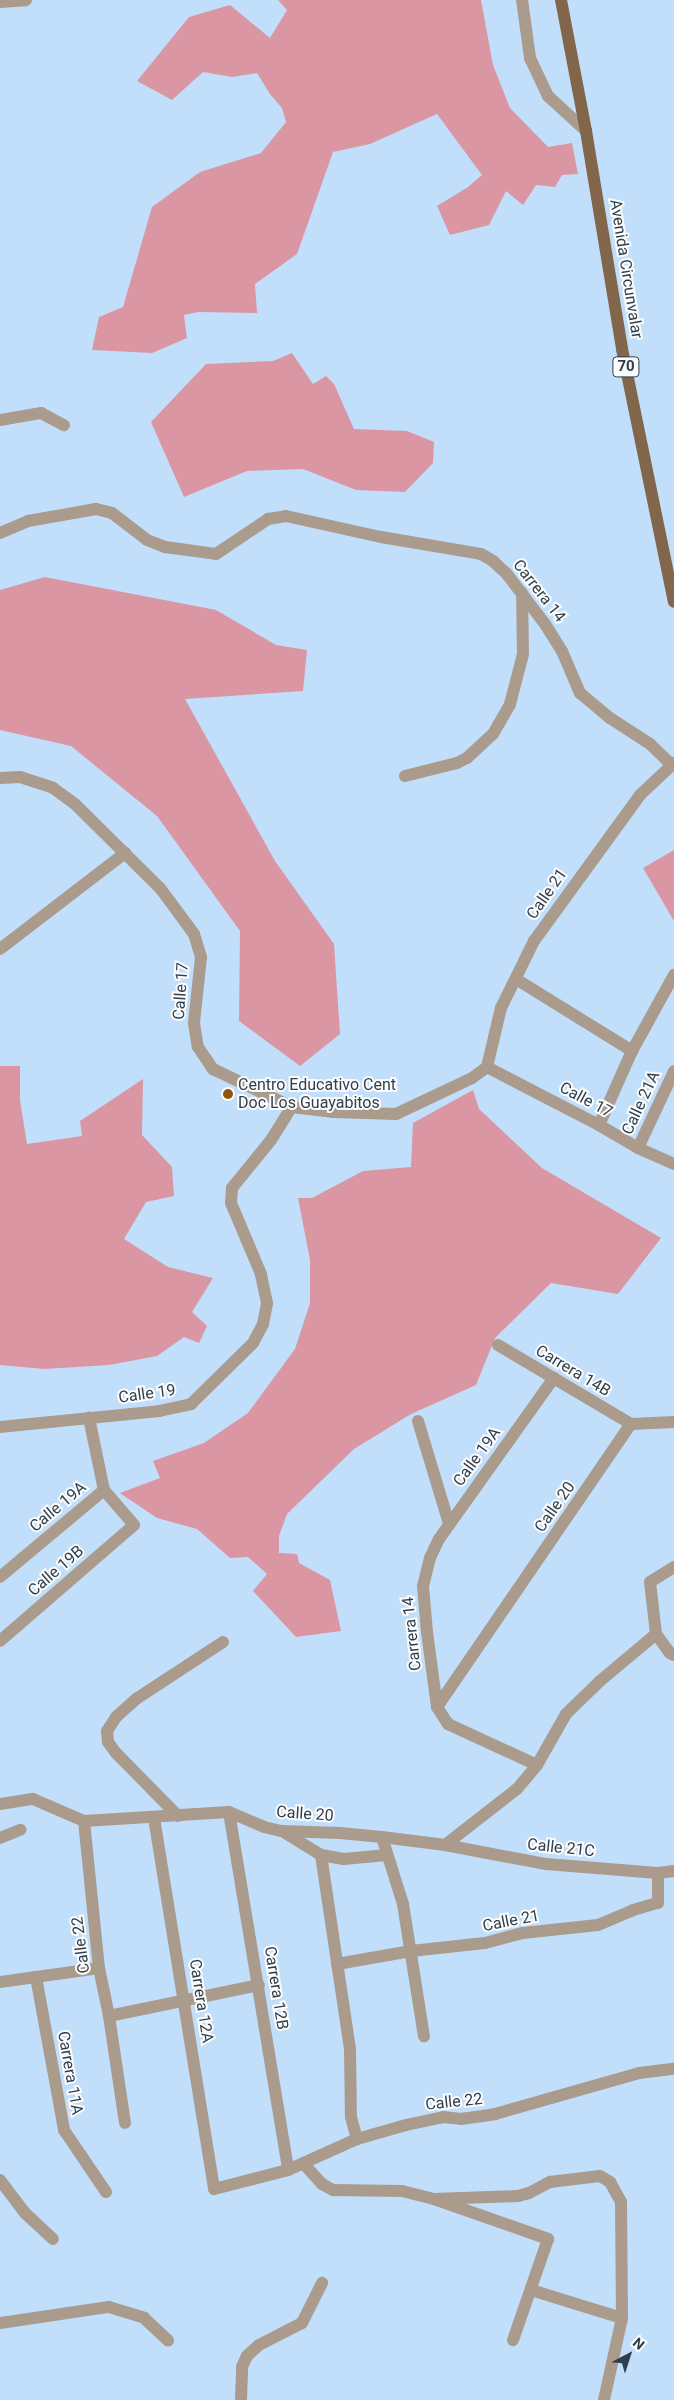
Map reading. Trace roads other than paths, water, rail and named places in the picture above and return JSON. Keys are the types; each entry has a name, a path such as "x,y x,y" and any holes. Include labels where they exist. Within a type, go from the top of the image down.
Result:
{"main road":[{"name":"Avenida Circunvalar","path":"561,0 586,131 622,348 674,602"}],"street":[{"path":"0,2 26,0"},
{"path":"522,0 530,58 544,89 548,96 586,131"},
{"path":"0,420 41,413 64,425"},
{"name":"Carrera 14","path":"0,534 28,521 96,509 112,512 147,540 165,548 216,554 268,519 286,516 381,537 481,554 493,561 506,573 545,624 562,650 580,693 610,718 650,744 673,764"},
{"path":"406,776 457,763 467,758 493,734 510,704 523,654 522,593"},
{"name":"Calle 21","path":"487,1067 500,1008 534,940 595,854 640,795 673,764"},
{"name":"Calle 17","path":"0,778 20,777 53,788 74,804 160,888 194,934 200,957 194,1023 198,1047 213,1069 292,1107 334,1112 396,1114 472,1078 487,1067 599,1125 638,1148 674,1164"},
{"path":"0,949 125,853"},
{"path":"599,1125 632,1051 674,975"},
{"path":"516,979 632,1051"},
{"name":"Calle 21A","path":"638,1148 674,1071"},
{"name":"Calle 19","path":"0,1427 159,1411 191,1404 253,1343 263,1324 267,1303 263,1284 231,1204 232,1188 271,1140 292,1107"},
{"name":"Carrera 14B","path":"498,1345 631,1424"},
{"name":"Calle 19A","path":"430,1558 449,1524 554,1378"},
{"name":"Calle 19A","path":"0,1577 104,1490 89,1418"},
{"path":"418,1421 449,1524"},
{"path":"631,1424 674,1422"},
{"name":"Calle 20","path":"437,1707 631,1424"},
{"name":"Calle 19B","path":"0,1641 134,1525 104,1490"},
{"name":"Carrera 14","path":"430,1558 423,1586 437,1707"},
{"path":"674,1567 650,1582 656,1634 670,1653 674,1655"},
{"path":"445,1845 517,1789 537,1765 566,1714 600,1681 656,1634"},
{"path":"178,1816 116,1753 108,1742 107,1731 116,1717 136,1699 223,1642"},
{"path":"437,1707 448,1724 537,1765"},
{"name":"Calle 20","path":"0,1804 33,1799 84,1821 229,1812 264,1827 282,1831 340,1833 445,1845"},
{"name":"Carrera 12B","path":"229,1812 288,2170"},
{"name":"Carrera 12A","path":"154,1818 214,2189"},
{"name":"Calle 22","path":"84,1821 99,1968 109,2016 125,2123"},
{"path":"0,1838 20,1830"},
{"path":"282,1831 321,1855 344,1859 387,1855"},
{"path":"382,1837 399,1886 424,2036"},
{"name":"Calle 21C","path":"445,1845 546,1864 658,1873 674,1871"},
{"path":"321,1855 350,2049 351,2116 356,2139"},
{"name":"Calle 21","path":"336,1964 411,1951 485,1943 523,1932 598,1925 633,1910 658,1903 658,1873"},
{"path":"0,1982 99,1968"},
{"name":"Carrera 11A","path":"36,1977 64,2130 106,2192"},
{"path":"109,2016 185,2002 259,1985"},
{"name":"Calle 22","path":"214,2189 288,2170 356,2139 443,2117 461,2119 495,2114 639,2073 674,2070"},
{"path":"303,2163 322,2184 333,2190 402,2191 548,2239 513,2340"},
{"path":"434,2200 518,2196 529,2193 550,2182 600,2176 610,2182 621,2202 622,2318 604,2400"},
{"path":"0,2180 25,2213 53,2239"},
{"path":"241,2400 242,2367 247,2356 259,2345 302,2323 322,2283"},
{"path":"531,2290 622,2318"},
{"path":"0,2323 109,2308 144,2318 168,2340"}],"place":[{"name":"Centro Educativo Cent Doc Los Guayabitos","path":"228,1094"}]}
